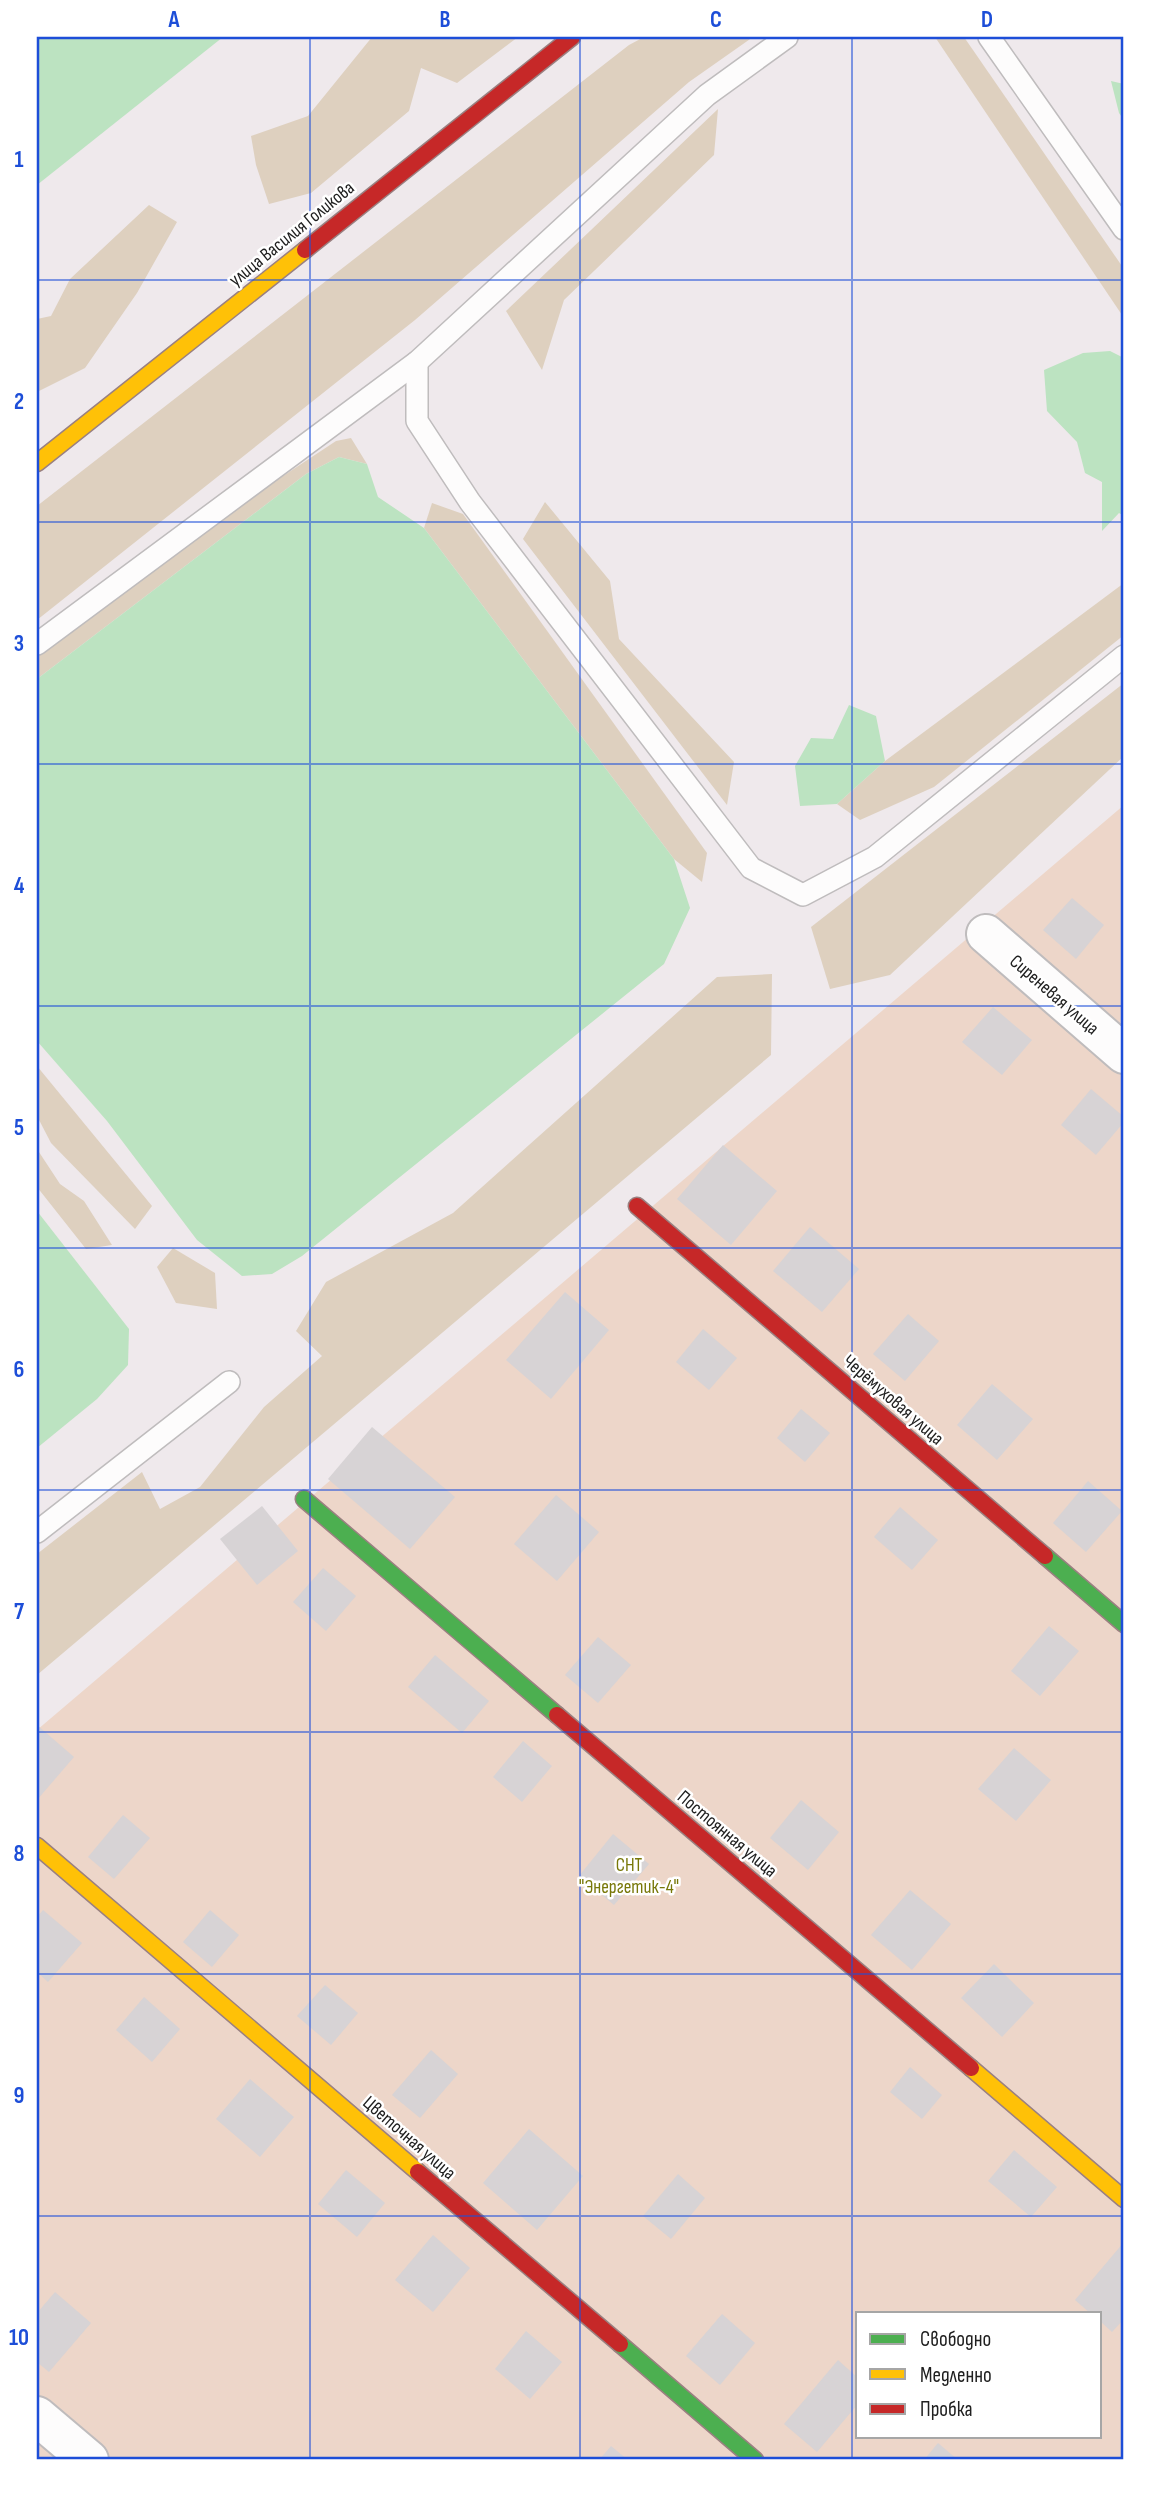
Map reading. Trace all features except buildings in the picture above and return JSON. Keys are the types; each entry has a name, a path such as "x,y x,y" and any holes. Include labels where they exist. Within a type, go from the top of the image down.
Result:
{"street":[{"name":"улица Василия Голикова","path":"37,463 572,37"},
{"name":"Сиреневая улица","path":"986,934 1124,1054"},
{"name":"Черёмуховая улица","path":"637,1206 1124,1624"},
{"name":"Постоянная улица","path":"304,1499 1124,2199"},
{"name":"Цветочная улица","path":"37,1846 755,2460"},
{"path":"37,2416 89,2460"}],"lane":[{"path":"37,644 417,362 707,95 787,37"},
{"path":"989,37 1124,229"},
{"path":"417,362 417,421 470,502 751,868 803,895 875,857 1124,656"},
{"path":"37,1532 229,1382"}],"green space":[{"name":"СНТ \"Энергетик-4\"","path":"1124,805 1124,2460 37,2460 37,1730"}],"shaded area":[{"path":"37,37 223,37 37,185"},
{"path":"372,37 518,37 457,83 421,68 409,111 311,193 269,204 256,165 251,136 308,116"},
{"path":"644,37 753,37 689,82 415,320 37,620 37,506 629,45"},
{"path":"935,37 964,37 1124,269 1124,318"},
{"path":"1111,81 1124,84 1124,120 1119,113"},
{"path":"718,109 714,155 564,300 542,370 506,311"},
{"path":"149,205 177,222 137,293 85,368 37,392 37,319 51,316 70,279"},
{"path":"1110,351 1124,358 1124,516 1119,513 1102,531 1102,482 1085,473 1077,442 1047,411 1044,370 1083,353"},
{"path":"351,438 367,464 339,457 306,474 37,679 37,656 253,496 336,441"},
{"path":"339,457 367,464 378,497 424,528 674,859 690,908 664,964 302,1256 272,1274 242,1276 197,1240 107,1121 37,1041 37,679 306,474"},
{"path":"545,502 610,581 619,639 734,762 727,805 523,539"},
{"path":"432,503 463,514 707,853 702,882 674,859 424,528"},
{"path":"1124,583 1124,635 934,787 860,820 837,804 885,761"},
{"path":"1124,683 1124,756 890,975 830,989 811,927"},
{"path":"849,705 876,716 885,761 837,804 800,806 795,766 811,738 833,739"},
{"path":"772,974 771,1055 37,1675 37,1554 142,1472 160,1509 200,1487 264,1407 322,1356 296,1331 326,1282 453,1213 717,977"},
{"path":"37,1066 152,1206 135,1229 51,1143 37,1116"},
{"path":"37,1149 60,1184 84,1201 112,1245 86,1249 37,1187"},
{"path":"37,1211 129,1329 128,1365 97,1399 37,1448"},
{"path":"173,1248 215,1273 217,1309 176,1303 157,1267"}],"traffic: fast":[{"path":"304,1499 557,1715"},
{"path":"1045,1556 1124,1624"},
{"path":"620,2344 755,2460"}],"traffic: slow":[{"path":"37,463 305,250"},
{"path":"37,1846 418,2172"},
{"path":"971,2068 1124,2199"}],"traffic: jam":[{"path":"305,250 572,37"},
{"path":"637,1206 1045,1556"},
{"path":"557,1715 971,2068"},
{"path":"418,2172 620,2344"}]}
